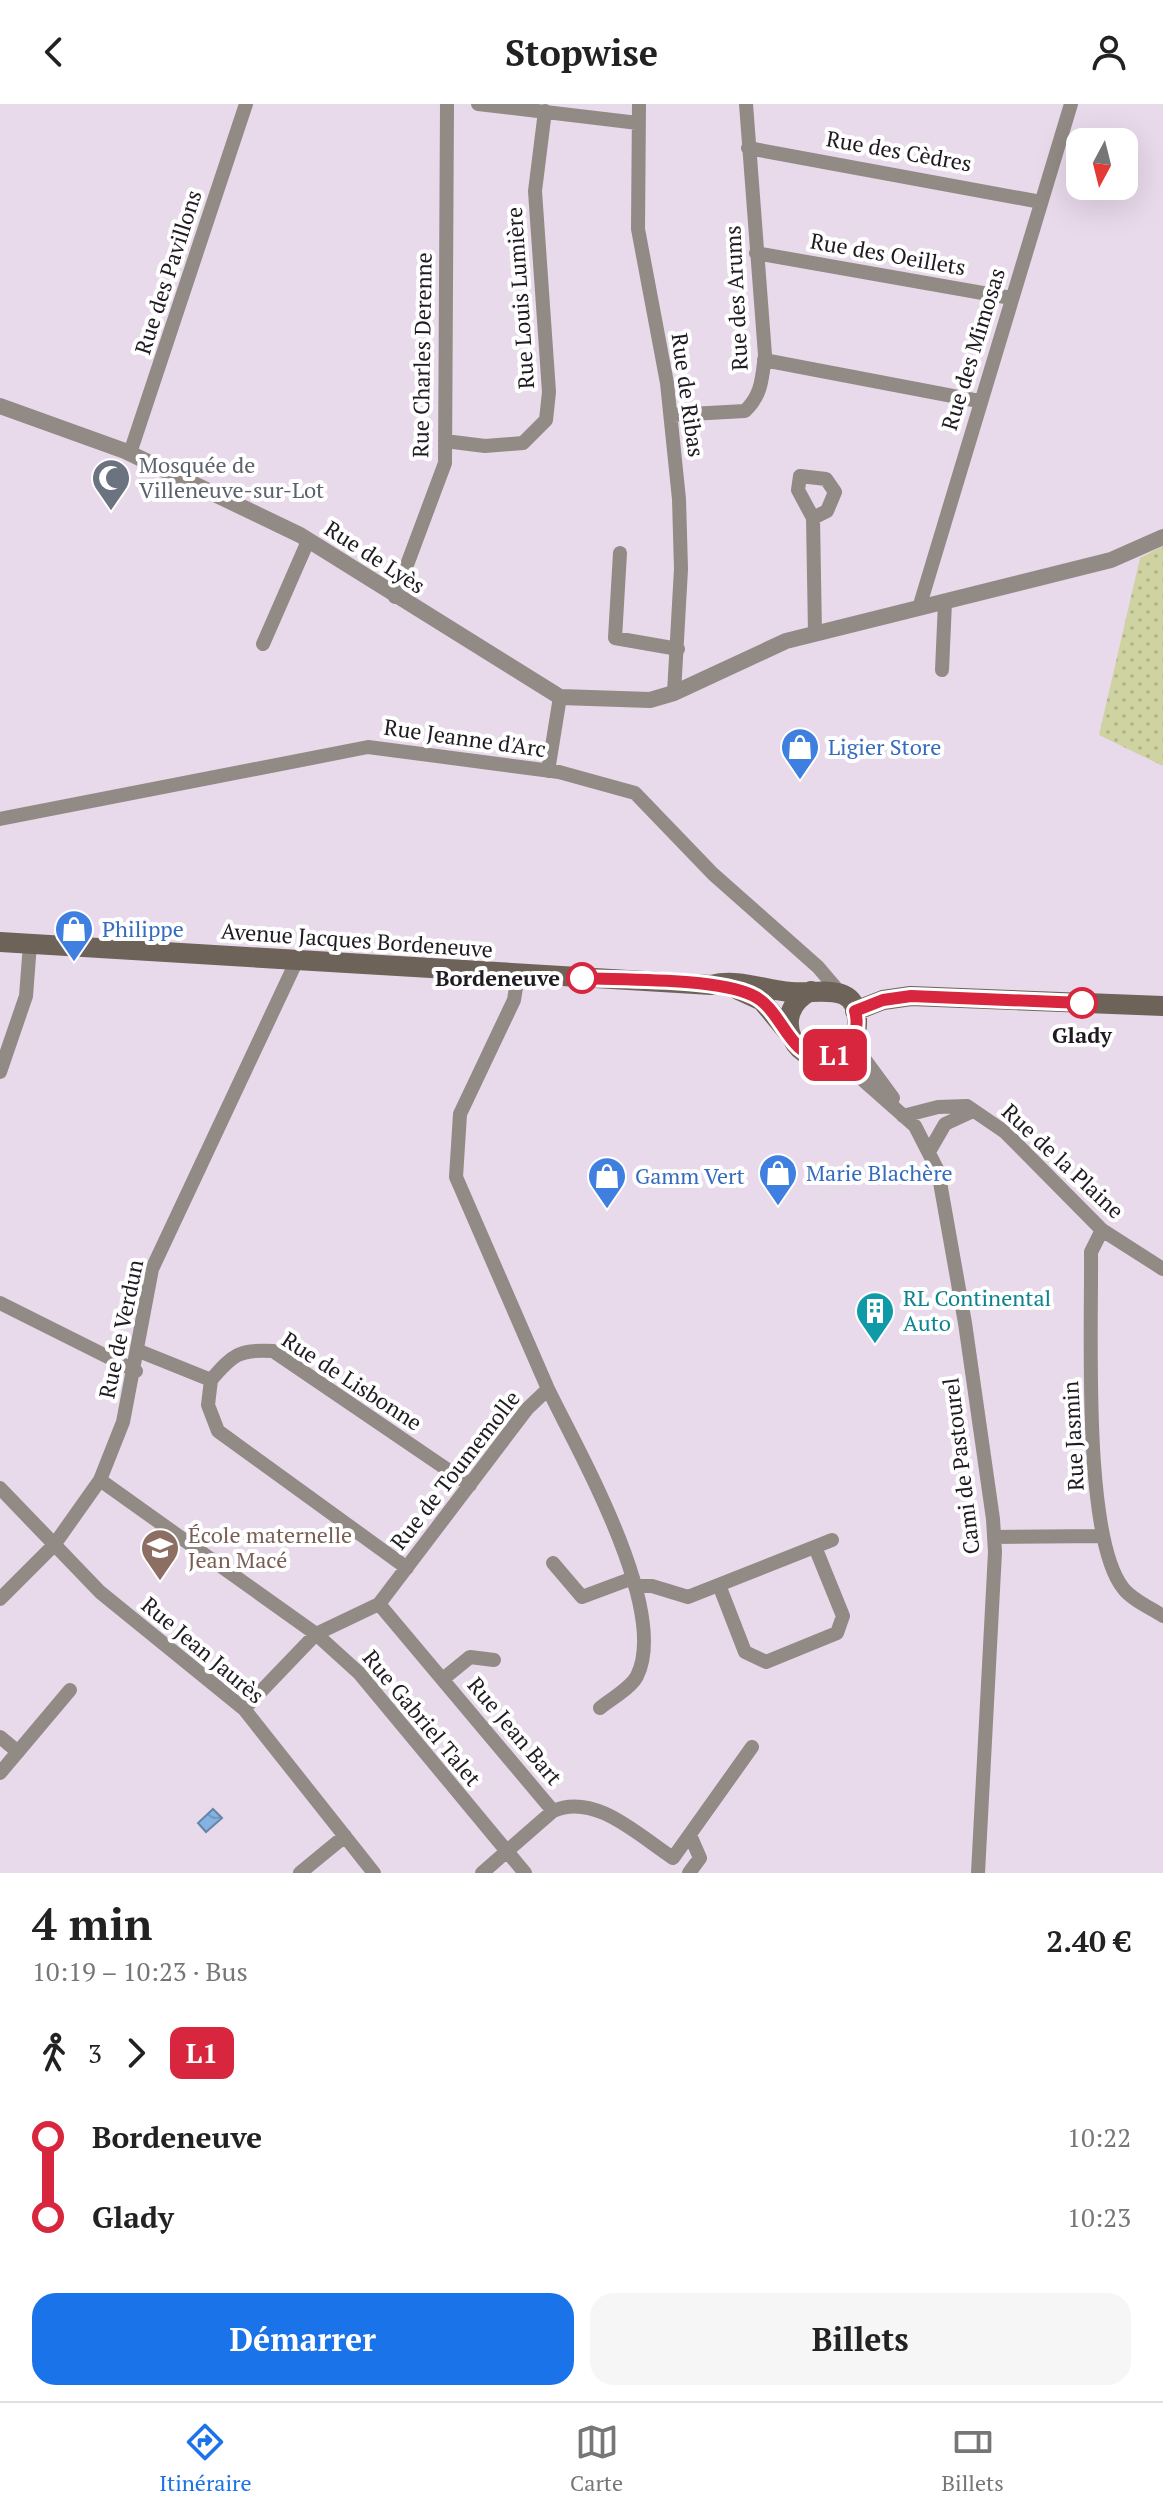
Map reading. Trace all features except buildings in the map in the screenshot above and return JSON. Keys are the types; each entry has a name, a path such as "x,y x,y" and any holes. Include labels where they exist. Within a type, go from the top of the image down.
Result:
{"main road":[{"name":"Avenue Jacques Bordeneuve","path":"0,942 711,985 739,990 762,1001 791,1036"},
{"name":"Avenue Jacques Bordeneuve","path":"711,985 724,982 791,993 811,991"},
{"path":"831,990 841,994 855,1011 855,1035 846,1049 825,1058 803,1051 788,1027 792,1008 811,991 831,990"},
{"path":"855,1011 883,1000 911,996 1163,1006"}],"street":[{"name":"Rue des Pavillons","path":"130,453 246,104"},
{"name":"Rue Charles Derenne","path":"395,597 445,463 447,104"},
{"path":"478,104 638,123"},
{"name":"Rue de Ribas","path":"639,104 638,229 672,415 681,569 674,693"},
{"name":"Rue des Arums","path":"672,415 745,411 756,401 762,387 764,360 746,104"},
{"name":"Rue des Mimosas","path":"919,608 1071,104"},
{"name":"Rue Louis Lumière","path":"445,441 485,446 523,443 546,420 549,392 535,191 545,111"},
{"name":"Rue des Cèdres","path":"748,148 878,169 1041,202"},
{"name":"Rue des Oeillets","path":"756,253 1011,298"},
{"path":"764,360 979,401"},
{"name":"Rue de Lyès","path":"0,406 130,453 308,541 560,697"},
{"path":"813,518 815,633"},
{"path":"548,771 560,697 650,700 674,693 786,641 1111,560 1163,537"},
{"path":"263,644 308,541"},
{"path":"620,553 615,638 678,649"},
{"path":"942,670 945,602"},
{"name":"Rue Jeanne d'Arc","path":"0,819 368,747 548,771 635,793 713,874 812,963 841,994"},
{"path":"0,1072 26,996 30,944"},
{"name":"Rue de Verdun","path":"0,1599 54,1545 100,1480 123,1422 136,1371 152,1269 297,960"},
{"path":"811,991 812,963"},
{"name":"Rue de Toumemolle","path":"244,1709 316,1634 379,1604 527,1409 548,1389 456,1177 460,1114 514,1000 518,975"},
{"name":"Cami de Pastourel","path":"855,1035 857,1049 903,1116"},
{"name":"Cami de Pastourel","path":"825,1058 855,1073 915,1126 930,1150 938,1171 965,1323 994,1537 978,1873"},
{"name":"Rue de la Plaine","path":"903,1116 958,1105 973,1111 1005,1132 1102,1230 1163,1269"},
{"name":"Rue de la Plaine","path":"930,1150 945,1124 973,1111"},
{"name":"Rue Jasmin","path":"1102,1230 1091,1252 1092,1416 1101,1536 1123,1589 1163,1616"},
{"path":"0,1303 136,1371"},
{"name":"Rue de Lisbonne","path":"211,1380 227,1361 246,1349 273,1351 470,1485"},
{"path":"139,1351 211,1380 208,1405 218,1431 407,1568"},
{"path":"548,1389 628,1555 642,1614 641,1664 636,1679 600,1708"},
{"name":"Rue Gabriel Talet","path":"100,1480 316,1634 359,1673 506,1854 525,1873"},
{"name":"Rue Jean Jaurès","path":"0,1488 100,1592 244,1709 374,1873"},
{"path":"994,1537 1101,1536"},
{"path":"553,1563 582,1597 634,1582 688,1597 832,1540"},
{"path":"719,1585 745,1652 766,1662 837,1633 843,1616 815,1547"},
{"name":"Rue Jean Bart","path":"379,1604 553,1811"},
{"name":"Rue Jean Bart","path":"443,1679 470,1657 494,1660"},
{"path":"0,1773 70,1690"},
{"path":"0,1737 18,1752"},
{"path":"664,1873 752,1747"},
{"path":"482,1873 553,1811 568,1804 596,1808 673,1858"},
{"path":"689,1873 700,1858 690,1835"},
{"path":"300,1873 345,1836"}],"green space":[{"path":"1163,546 1163,766 1099,735 1140,558"}],"water":[{"path":"213,1809 222,1818 206,1832 198,1823"}],"bus line":[{"name":"L1","path":"582,978 711,985 752,994 773,1010 796,1045 813,1056 825,1058 836,1055 851,1043 857,1027 855,1011 883,1000 911,996 1082,1003"}],"place":[{"name":"Mosquée de Villeneuve-sur-Lot","path":"111,512"},
{"name":"Ligier Store","path":"800,781"},
{"name":"Philippe","path":"74,963"},
{"name":"Bordeneuve","path":"582,978"},
{"name":"Glady","path":"1082,1003"},
{"name":"Marie Blachère","path":"778,1207"},
{"name":"Gamm Vert","path":"607,1210"},
{"name":"RL Continental Auto","path":"875,1345"},
{"name":"École maternelle Jean Macé","path":"160,1582"}]}
